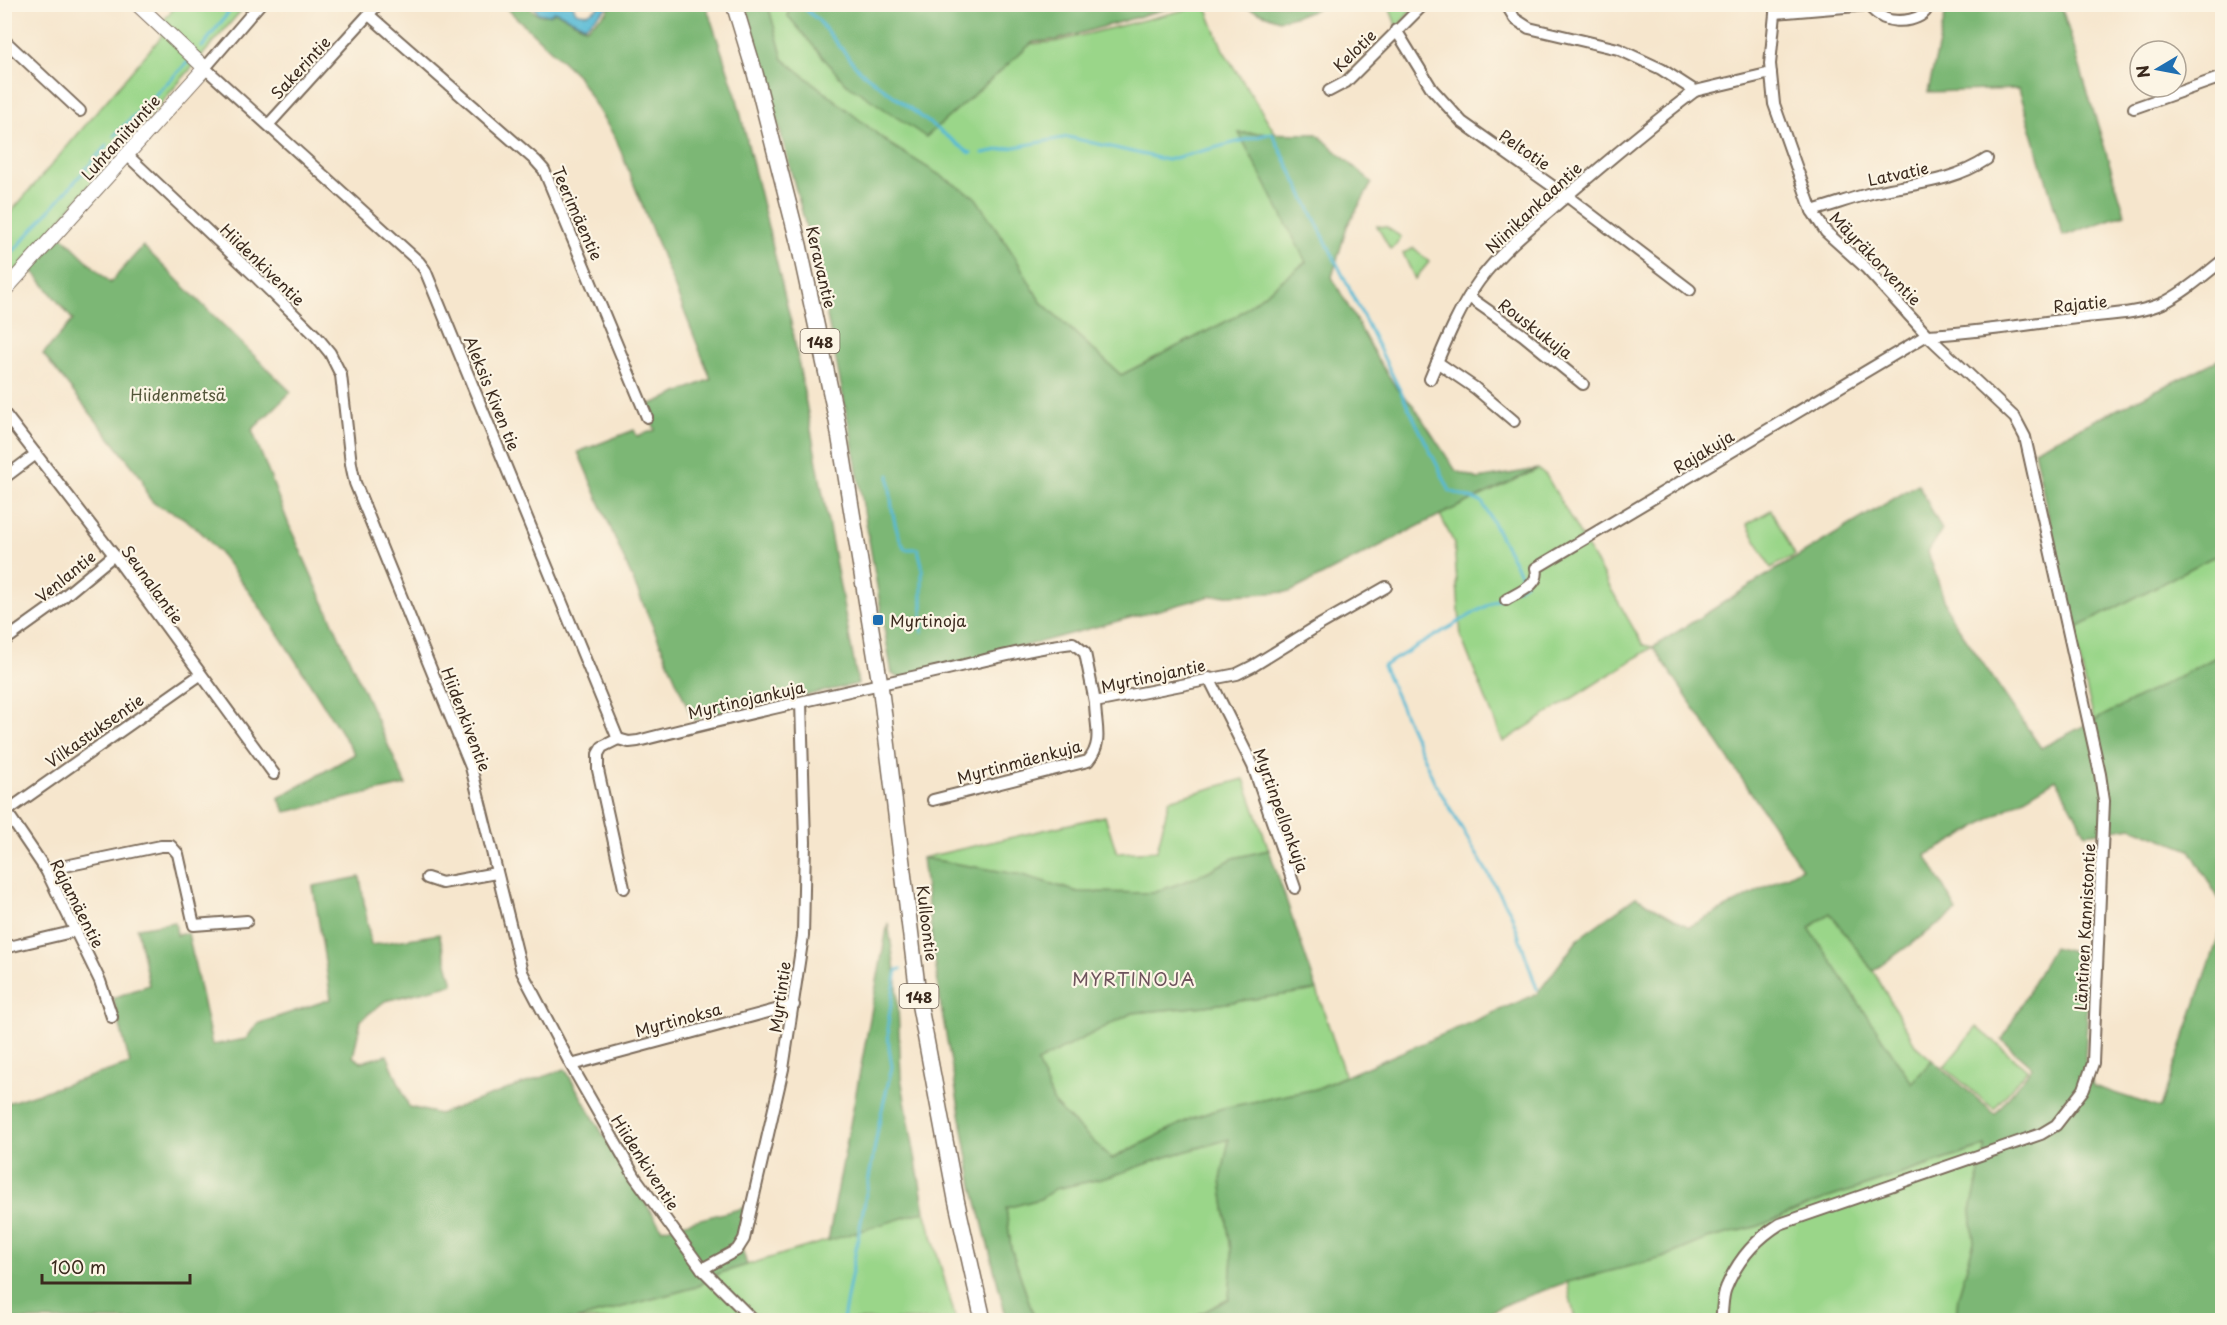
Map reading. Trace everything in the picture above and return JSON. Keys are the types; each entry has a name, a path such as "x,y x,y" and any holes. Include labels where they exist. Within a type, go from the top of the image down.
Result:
{"main road":[{"name":"Keravantie","path":"734,4 755,73 799,245 837,421 880,684"},
{"name":"Kulloontie","path":"880,684 919,1002 956,1199 983,1315"}],"street":[{"name":"Aleksis Kiven tie","path":"137,4 419,262 425,270 618,739"},
{"name":"Luhtaniituntie","path":"4,291 260,4"},
{"name":"Sakerintie","path":"269,124 378,4"},
{"name":"Kelotie","path":"1329,91 1346,82 1424,4"},
{"path":"1506,4 1515,19 1529,28 1618,49 1661,69 1695,90 1771,73"},
{"path":"1775,9 1874,5 1875,13 1890,20 1923,16 1928,10 1928,4"},
{"name":"Mäyräkorventie","path":"1775,9 1771,73 1774,104 1812,212 1826,232 1866,268 1942,350"},
{"name":"Teerimäentie","path":"369,15 544,170 647,417"},
{"name":"Peltotie","path":"1396,30 1432,89 1462,122 1566,196 1690,290"},
{"path":"4,40 80,111"},
{"path":"2134,108 2223,77"},
{"name":"Niinikankaantie","path":"1430,379 1469,297 1490,267 1611,156 1695,90"},
{"name":"Hiidenkiventie","path":"126,154 317,337 330,353 341,375 355,483 471,767 522,972 622,1158 702,1269 753,1320"},
{"name":"Latvatie","path":"1812,212 1878,191 1937,181 1971,169 1987,159"},
{"name":"Rajatie","path":"1927,335 2115,315 2145,309 2163,303 2223,261"},
{"name":"Rouskukuja","path":"1469,297 1523,335 1583,384"},
{"name":"Rajakuja","path":"1506,600 1536,582 1538,574 1536,568 1927,335"},
{"name":"Läntinen Kannistontie","path":"1721,1320 1725,1289 1747,1252 1763,1235 1780,1224 1806,1214 2041,1134 2056,1125 2084,1089 2093,1063 2104,801 2100,774 2025,437 2015,418 1942,350"},
{"path":"1437,362 1475,388 1514,421"},
{"name":"Seunalantie","path":"4,413 114,555 274,774"},
{"path":"4,478 36,454"},
{"name":"Venlantie","path":"4,641 50,608 114,555"},
{"name":"Myrtinojantie","path":"880,684 1073,643 1085,653 1095,702 1163,689 1237,674 1386,587"},
{"name":"Vilkastuksentie","path":"6,809 200,675"},
{"name":"Myrtinpellonkuja","path":"1209,678 1253,766 1295,888"},
{"name":"Myrtinojankuja","path":"618,739 638,741 753,711 880,684"},
{"name":"Myrtintie","path":"702,1269 737,1250 744,1239 780,1086 803,936 805,832 801,702"},
{"name":"Myrtinmäenkuja","path":"933,800 1089,760 1097,751 1095,702"},
{"path":"618,739 602,747 598,754 598,770 624,888"},
{"name":"Rajamäentie","path":"6,809 46,870 100,981 112,1017"},
{"path":"46,870 161,846 171,846 178,854 194,925 247,921"},
{"path":"427,878 442,883 496,873"},
{"path":"4,948 76,931"},
{"name":"Myrtinoksa","path":"571,1065 794,1005"}],"green space":[{"path":"789,4 1181,5 1056,40 1033,42 926,137 844,82 788,16"},
{"path":"1325,4 1310,12 1279,20 1240,5"},
{"path":"1388,4 1415,5 1397,28"},
{"path":"177,5 246,5 5,283 5,219 161,37 166,17"},
{"path":"503,5 528,5 540,15 556,12 586,28 607,12 611,5 706,5 736,95 791,322 858,684 693,720 578,452 634,430 637,436 655,430 647,406 711,379 616,139 577,75"},
{"path":"746,5 768,5 783,59 891,145 975,197 1015,257 1040,301 1121,375 1235,317 1306,262 1239,133 1317,134 1372,183 1347,226 1332,277 1397,389 1413,405 1456,471 1478,479 1538,469 1440,515 1290,592 1211,596 902,679 892,674 851,435 818,271"},
{"path":"768,5 789,5 788,16 926,137 1031,44 1055,42 1205,5 1223,50 1276,134 1239,133 1307,261 1235,317 1121,375 1040,301 1015,257 975,197 891,145 783,59"},
{"path":"1956,5 2061,5 2125,214 2063,236 2019,89 1928,92 1946,11"},
{"path":"1377,226 1386,227 1401,237 1396,245 1390,249"},
{"name":"Hiidenmetsä","path":"62,236 110,283 143,246 291,392 252,430 289,525 406,785 286,812 278,798 355,754 284,642 227,562 193,525 152,502 142,478 43,354 73,320 32,270"},
{"path":"1414,248 1429,262 1415,279 1403,253"},
{"path":"2222,358 2222,552 2073,630 2034,450"},
{"path":"1538,469 1546,475 1643,645 1653,647 1503,742 1461,637 1454,543 1440,515"},
{"path":"1918,484 1942,530 1928,552 1949,614 2041,748 2222,654 2222,904 2190,850 2132,827 2086,834 2056,779 1926,855 1957,911 1873,971 1830,913 1809,928 1912,1083 1932,1060 1995,1114 2032,1067 2002,1040 2053,947 2090,956 2085,1059 2093,1086 2160,1108 2222,927 2222,1320 1956,1320 1958,1297 1974,1242 1971,1210 1986,1146 1816,1202 1759,1226 1707,1239 1662,1258 1567,1282 1511,1302 1473,1320 1188,1320 1229,1299 1232,1257 1221,1180 1229,1139 1166,1157 1109,1177 1055,1189 1040,1199 1006,1208 1011,1248 1035,1320 1007,1320 973,1186 941,1007 922,858 1022,875 1078,892 1153,893 1197,877 1234,858 1269,850 1317,990 1205,1006 1132,1013 1037,1062 1055,1105 1112,1159 1190,1119 1223,1108 1316,1089 1537,994 1579,938 1636,897 1689,927 1802,868 1653,647"},
{"path":"1771,510 1795,555 1771,568 1747,524"},
{"path":"2222,552 2222,654 2094,721 2073,630"},
{"path":"1244,779 1269,850 1234,858 1197,877 1153,893 1078,892 1022,875 922,858 1105,816 1117,853 1157,851 1169,800"},
{"path":"360,877 371,945 439,934 453,984 385,1001 361,1020 353,1057 361,1062 387,1055 409,1107 439,1114 565,1069 622,1167 662,1229 747,1207 739,1239 747,1265 717,1274 696,1287 575,1320 5,1320 4,1104 130,1064 113,998 149,985 137,928 175,922 177,935 188,933 212,1045 246,1039 257,1024 331,999 313,886"},
{"path":"1830,913 1873,971 1916,1046 1932,1060 1912,1084 1809,928"},
{"path":"888,923 897,983 901,1078 925,1211 828,1241"},
{"path":"1317,990 1345,1076 1316,1089 1223,1108 1190,1119 1111,1159 1055,1105 1036,1062 1132,1013 1205,1006"},
{"path":"1977,1027 2027,1069 1994,1109 1944,1067"},
{"path":"1230,1139 1221,1180 1232,1257 1229,1299 1188,1320 1035,1320 1011,1248 1006,1208 1040,1199 1055,1189 1109,1177 1166,1157"},
{"path":"1987,1146 1971,1210 1974,1242 1958,1297 1956,1320 1575,1320 1567,1282 1662,1258 1707,1239 1759,1226 1816,1202"},
{"path":"925,1211 956,1320 575,1320 696,1287 709,1279 716,1284 717,1274"}],"water":[{"path":"533,5 573,5 576,12 583,14 601,5 610,5 585,26 555,11 549,15 538,13"}],"waterway":[{"path":"202,47 235,4"},
{"path":"799,4 818,20 859,70 972,153"},
{"path":"114,136 188,62"},
{"path":"983,153 1068,137 1167,160 1272,133 1450,491 1482,502 1525,583 1516,589"},
{"path":"4,262 107,145"},
{"path":"889,475 897,531 905,549 918,549 922,565 922,632"},
{"path":"1505,595 1383,666 1434,781 1511,913 1537,989"},
{"path":"843,1320 880,1118 892,1067 888,1022 897,970 901,969"}],"place":[{"name":"Myrtinoja","path":"878,620"}],"district":[{"name":"MYRTINOJA","path":"1134,978"}]}
